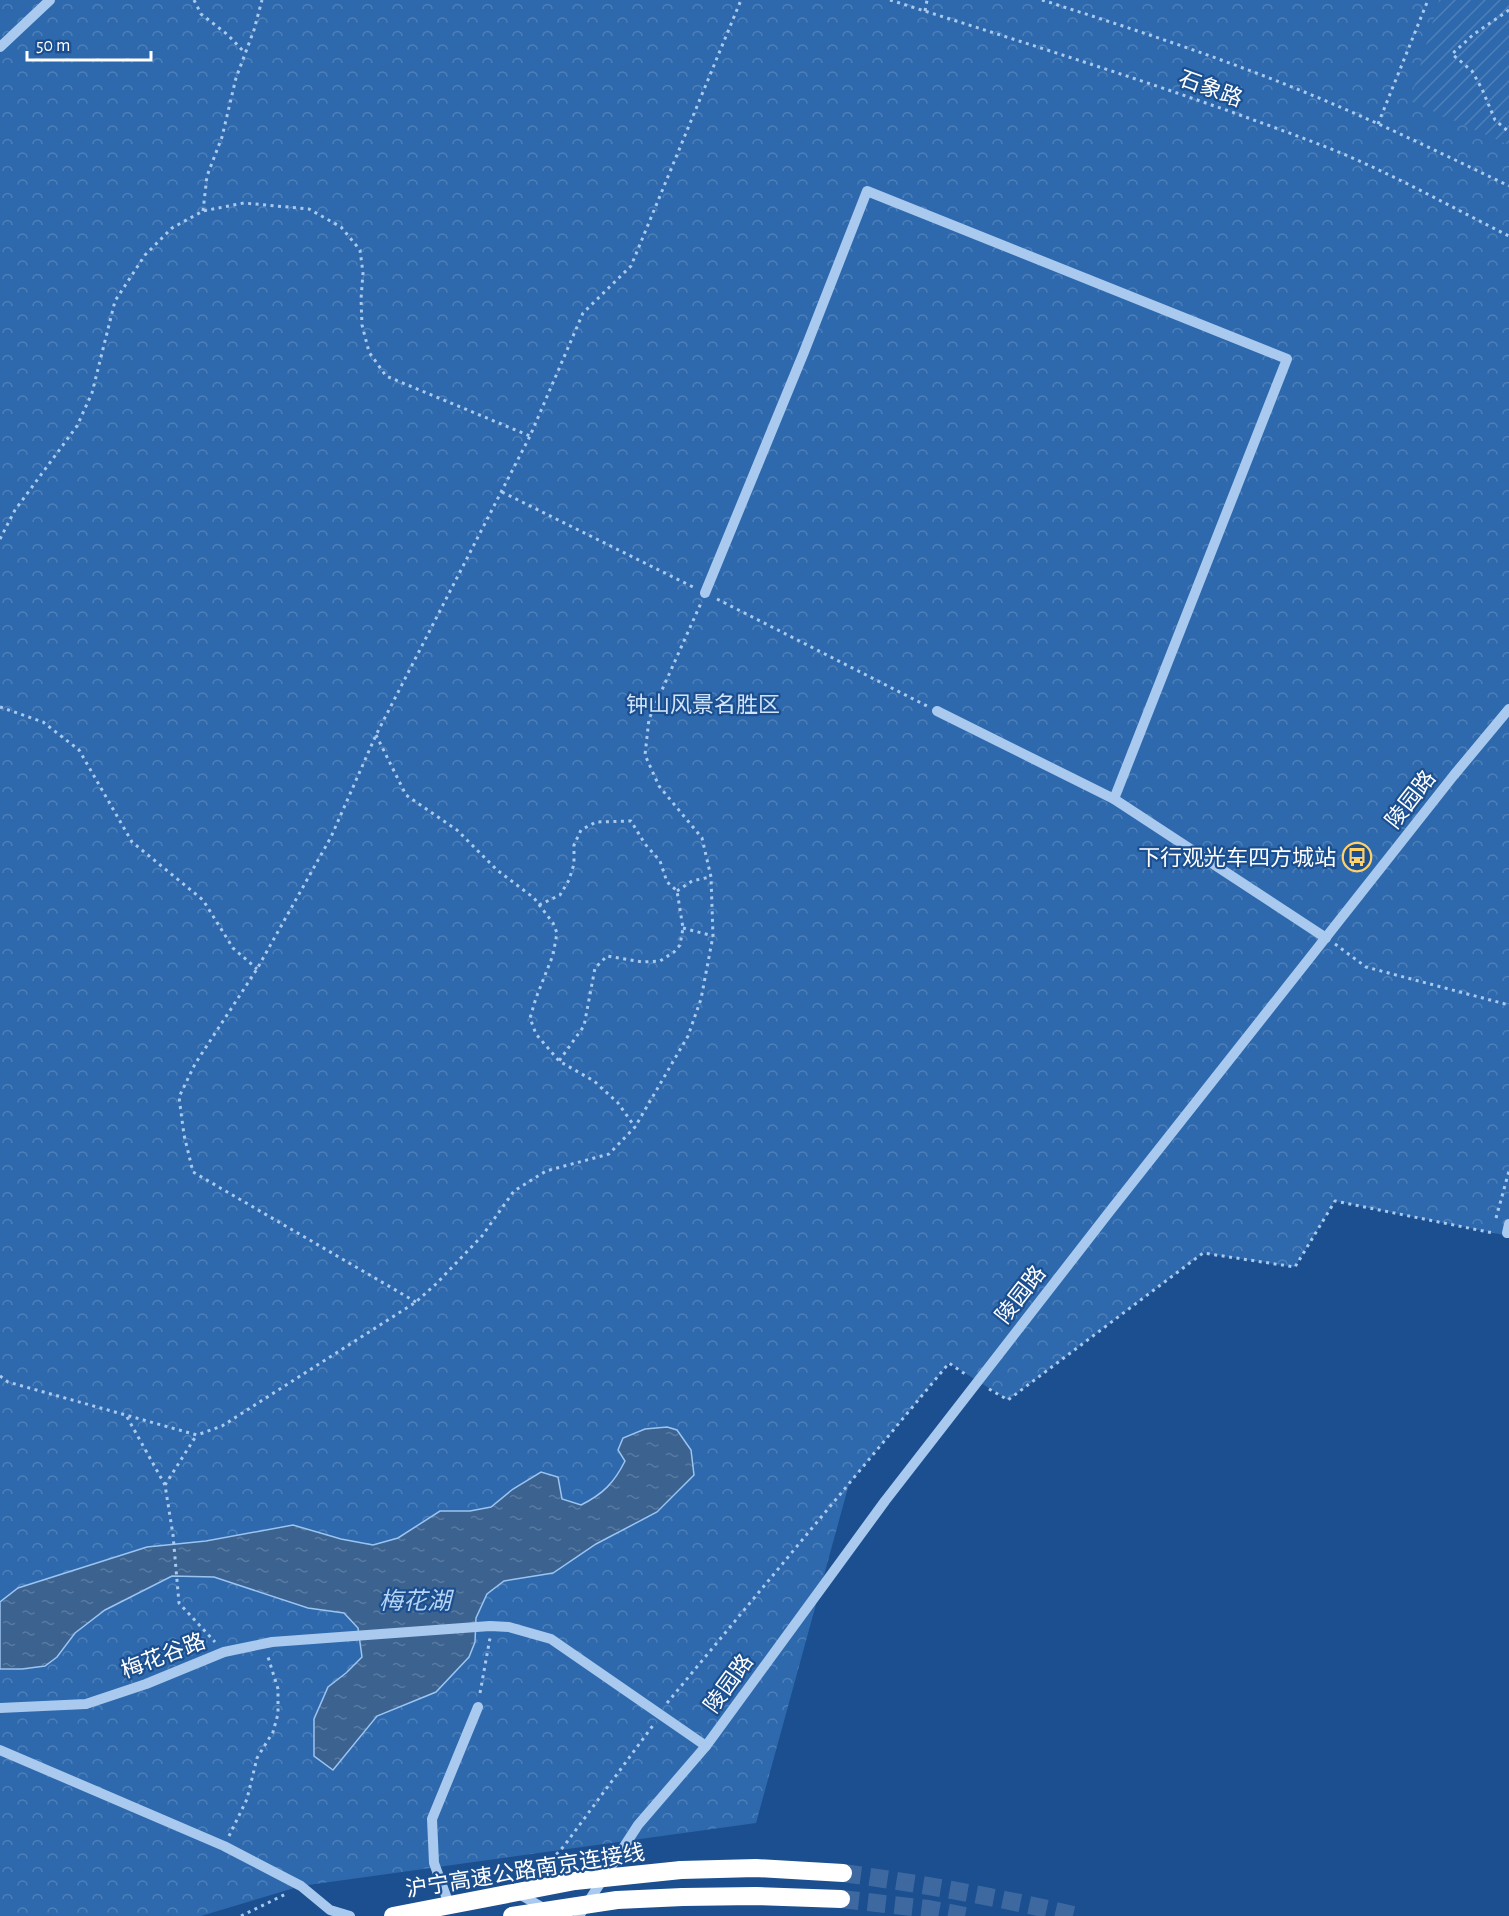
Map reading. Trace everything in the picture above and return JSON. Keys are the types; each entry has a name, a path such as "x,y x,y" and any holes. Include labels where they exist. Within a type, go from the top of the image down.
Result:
{"highway":[{"name":"沪宁高速公路南京连接线","path":"392,1916 575,1881 681,1870 756,1868 843,1873"},
{"name":"沪宁高速公路南京连接线","path":"512,1916 617,1900 756,1896 841,1899"}],"street":[{"path":"0,46 50,0"},
{"path":"705,593 867,191 1287,359 1114,799"},
{"name":"陵园路","path":"579,1916 638,1825 706,1746 885,1501 1326,938 1509,709"},
{"path":"937,711 1114,799 1326,938"},
{"path":"1509,1224 1507,1233 1509,1233"},
{"name":"梅花谷路","path":"0,1708 86,1704 146,1684 224,1652 272,1642 490,1631 509,1627 551,1639 706,1746"},
{"path":"450,1907 434,1863 432,1819 478,1707"},
{"path":"0,1750 224,1846 301,1886 330,1910 350,1916"},
{"path":"392,1916 519,1894 558,1916"}],"path":[{"path":"194,0 201,14 228,35 245,53"},
{"path":"203,211 207,176 222,136 236,78 254,30 261,0"},
{"path":"416,1302 193,1172 184,1135 180,1097 195,1064 257,969 331,837 376,735 530,436 583,313 632,267 741,0"},
{"name":"石象路","path":"890,0 1162,88 1323,146 1425,193 1509,236"},
{"path":"925,11 927,0"},
{"name":"石象路","path":"1042,0 1169,42 1296,88 1509,186"},
{"path":"1378,124 1428,0"},
{"path":"1509,10 1474,34 1452,54 1472,71 1495,120 1509,132"},
{"path":"0,539 15,510 77,426 92,393 115,301 145,255 172,228 203,211 244,203 309,209 341,227 360,250 363,273 362,325 369,352 386,376 530,436"},
{"path":"501,491 937,711"},
{"path":"165,1485 197,1435 222,1425 416,1302 482,1236 514,1191 546,1171 609,1154 635,1127 688,1036 701,999 713,936 711,877 702,838 658,786 645,755 649,719 705,593"},
{"path":"0,707 43,722 79,750 132,842 203,900 233,948 257,969"},
{"path":"376,735 406,795 457,830 497,870 534,898 553,923 556,933 553,955 530,1018 536,1034 559,1061 594,1081 618,1103 635,1127"},
{"path":"539,905 560,895 569,880 574,864 574,845 581,830 596,822 631,821 645,844 660,861 668,882 677,891 683,928 680,945 660,961 643,962 607,956 600,962 595,968 584,1026 559,1061"},
{"path":"677,891 692,881 711,877"},
{"path":"683,928 713,936"},
{"path":"1326,938 1366,967 1509,1005"},
{"path":"519,1894 564,1846 667,1704 949,1363 1008,1400 1203,1253 1295,1267 1335,1201 1493,1233 1509,1171"},
{"path":"0,1376 8,1382 197,1435"},
{"path":"127,1417 165,1485 180,1603 224,1652"},
{"path":"478,1707 490,1631"},
{"path":"224,1846 247,1799 257,1758 273,1732 278,1714 278,1689 266,1653"},
{"path":"241,1916 301,1886"}],"green space":[{"name":"钟山风景名胜区","path":"0,0 1509,0 1509,1236 1335,1201 1295,1267 1203,1253 1008,1400 949,1363 849,1484 756,1823 301,1886 201,1916 0,1916"},
{"path":"1439,0 1509,0 1509,145 1410,101"}],"water":[{"name":"梅花湖","path":"667,1427 677,1430 691,1450 694,1475 657,1512 596,1544 553,1573 504,1581 487,1594 476,1618 475,1642 469,1657 436,1692 377,1716 333,1770 314,1756 314,1719 328,1687 362,1657 358,1628 344,1613 308,1608 214,1577 172,1576 105,1610 75,1633 57,1657 45,1666 0,1669 0,1602 18,1588 147,1547 206,1541 293,1525 341,1539 373,1545 398,1538 440,1511 470,1511 491,1507 513,1489 541,1472 558,1477 562,1499 581,1505 596,1497 617,1476 625,1461 618,1450 623,1438 645,1429"}],"tunnel":[{"path":"843,1873 960,1892 1077,1916"},
{"path":"841,1899 929,1909 965,1916"}],"place":[{"name":"下行观光车四方城站","path":"1357,857"}]}
